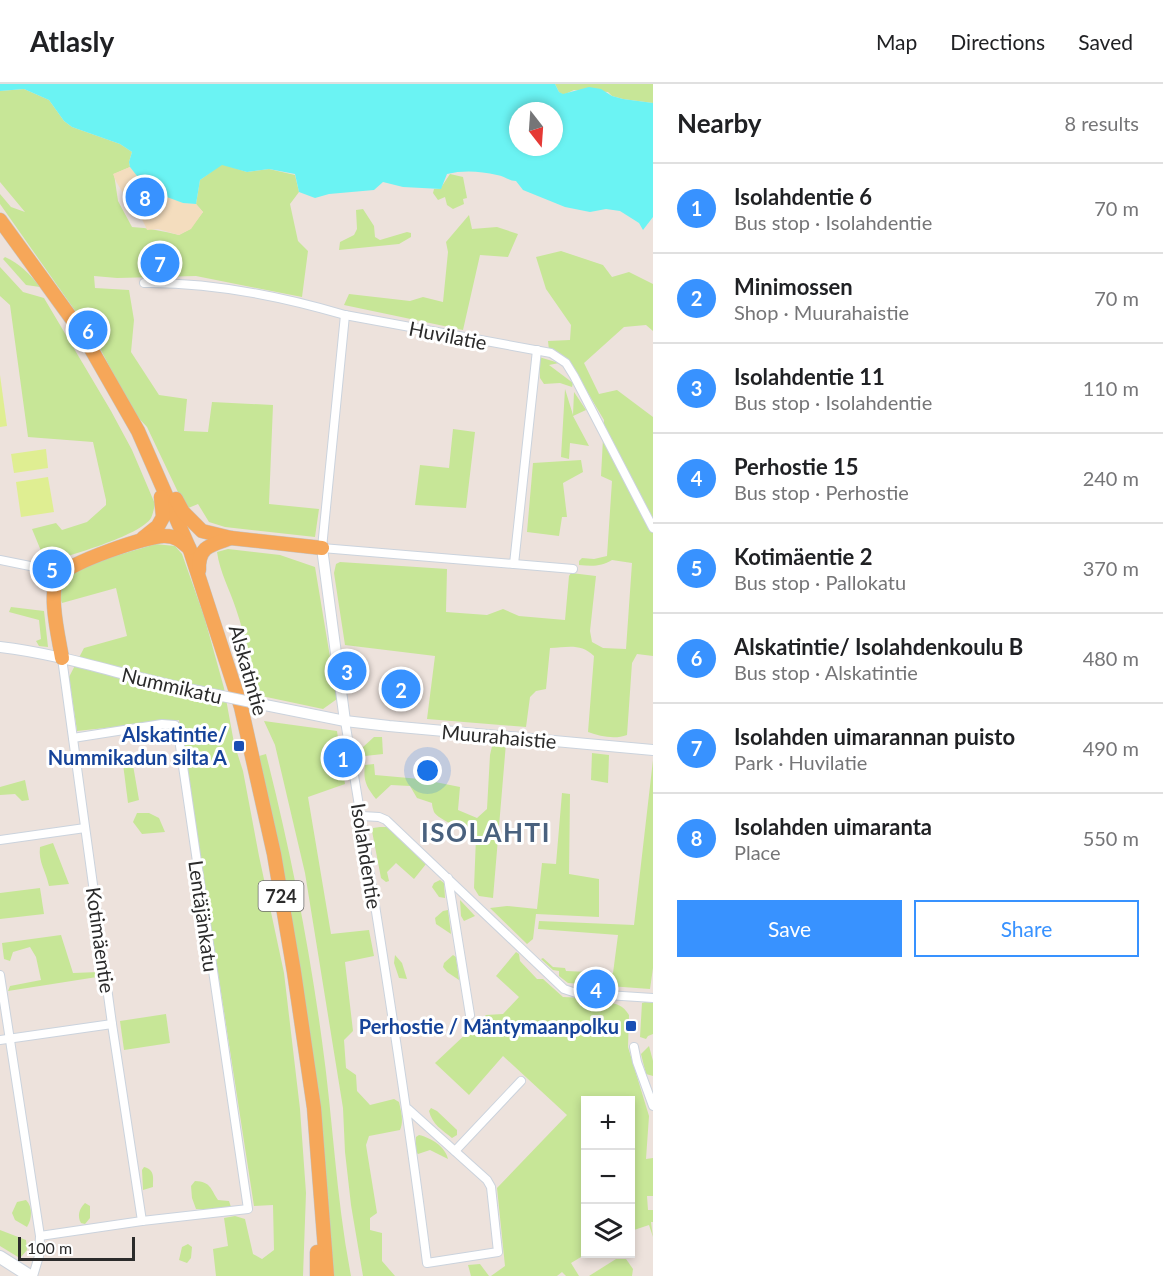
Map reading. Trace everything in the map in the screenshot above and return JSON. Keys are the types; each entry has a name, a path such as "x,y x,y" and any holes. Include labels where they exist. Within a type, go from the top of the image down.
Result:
{"main road":[{"name":"Alskatintie","path":"3,226 76,325 138,431 190,550 241,707 274,854 294,972 314,1108 327,1276"},
{"path":"122,407 157,488 164,510 164,518 158,526 137,542"},
{"path":"138,431 183,512 202,531 231,538 322,548"},
{"path":"62,658 54,601 54,586 59,576 82,562 154,536 177,537 190,550"},
{"path":"199,575 198,558 207,546 231,538"},
{"name":"Alskatintie","path":"317,1166 317,1276"},
{"path":"0,1257 31,1276"}],"street":[{"name":"Huvilatie","path":"144,283 218,287 306,304 345,315 551,353 566,363 653,528"},
{"name":"Isolahdentie","path":"345,315 322,548 345,721 408,1109 427,1263 498,1252 491,1187 487,1180 408,1109"},
{"path":"514,564 537,350"},
{"path":"322,548 573,569"},
{"path":"0,560 35,567"},
{"name":"Nummikatu","path":"0,647 62,658 164,685 345,721"},
{"name":"Kotimäentie","path":"62,658 112,1024 142,1221"},
{"name":"Muurahaistie","path":"345,721 653,750"},
{"name":"Lentäjänkatu","path":"73,738 162,724 175,725 179,739 248,1209 142,1221"},
{"path":"362,816 379,817 386,820 564,989 576,993 653,998"},
{"path":"0,840 85,828"},
{"path":"448,878 470,1015"},
{"path":"0,975 40,1236 39,1256 31,1276"},
{"path":"0,1040 112,1024"},
{"path":"634,1047 653,1106"},
{"path":"455,1151 521,1081"},
{"path":"40,1236 142,1221"}],"green space":[{"path":"555,84 653,84 653,103 623,99 612,96 608,92 574,90 563,95"},
{"path":"24,89 49,100 64,121 72,127 120,144 132,152 130,167 114,174 118,201 132,227 179,235 190,229 203,212 196,204 200,180 222,164 247,172 269,169 295,175 299,192 290,204 298,241 308,251 302,297 196,276 117,278 94,276 95,288 129,290 134,320 131,352 159,395 187,399 184,431 208,432 212,402 273,405 269,504 319,509 315,537 225,527 209,522 198,504 186,509 147,427 133,412 89,327 0,204 0,194 11,207 25,212 0,182 0,91"},
{"path":"450,174 463,177 467,198 463,199 464,204 453,209 447,205 445,197 438,200 433,193 434,189 440,189"},
{"path":"363,209 374,226 375,237 380,240 407,232 411,233 411,237 399,244 339,250 340,242 354,235 357,229 356,210"},
{"path":"469,215 472,229 497,227 518,234 508,257 480,255 463,330 344,305 349,294 410,301 423,297 443,302 448,252 446,242"},
{"path":"561,251 603,265 612,277 629,272 653,284 653,331 646,325 624,327 584,363 599,394 617,390 653,417 653,656 637,654 632,663 627,735 617,737 588,732 594,656 579,647 550,648 546,689 536,691 530,697 526,727 427,719 435,656 345,645 334,573 336,564 340,562 447,569 446,612 487,615 503,609 519,616 565,620 571,573 596,576 590,631 592,642 603,648 626,649 632,563 612,560 600,565 579,565 582,558 594,559 607,556 612,481 601,476 604,420 569,361 549,350 548,341 570,340 571,325 546,289 536,257"},
{"path":"5,257 24,269 40,287 26,285 3,259"},
{"path":"0,267 23,292 44,298 111,411 132,450 155,504 151,518 133,532 102,545 46,563 32,529 56,523 62,530 87,522 106,505 106,500 93,442 28,437 10,305 0,296"},
{"path":"539,357 559,363 549,365 573,383 572,387 560,383 544,384 540,378"},
{"path":"0,375 7,426 0,427"},
{"path":"565,389 573,415 574,392 586,410 573,416 589,446 570,443 569,459 561,457"},
{"path":"453,429 475,432 466,508 415,505 420,465 449,468"},
{"path":"46,449 48,468 14,473 11,454"},
{"path":"581,460 583,472 563,483 567,517 562,517 559,536 527,532 533,463"},
{"path":"48,477 54,512 21,517 16,482"},
{"path":"155,544 175,546 182,554 204,616 224,688 234,743 243,771 284,973 300,1109 306,1193 303,1276 216,1276 213,1249 228,1246 224,1218 235,1216 245,1219 253,1254 262,1259 274,1250 273,1205 254,1206 179,720 77,731 69,677 84,648 127,636 116,588 62,603 58,593 61,584 70,574 80,569"},
{"path":"228,549 280,555 315,567 337,699 323,709 257,695 243,631 218,560 217,552"},
{"path":"11,607 44,611 48,647 39,646 36,641 41,639 39,620 9,612"},
{"path":"264,721 337,731 345,784 308,797 331,934 369,930 374,956 345,962 353,1031 344,1040 346,1068 356,1075 357,1091 370,1105 394,1099 399,1102 401,1109 400,1130 369,1136 366,1145 377,1213 370,1218 370,1230 382,1233 382,1261 395,1276 363,1276 351,1205 343,1108 305,873 275,745"},
{"path":"374,737 382,737 383,754 365,756 362,752 363,747"},
{"path":"493,742 506,743 493,898 479,896 474,888 476,837 436,815 432,803 417,798 410,786 391,785 376,799 364,775 365,765 374,764 375,775 420,779 460,787 458,810 477,818 487,809 490,755"},
{"path":"592,753 609,755 608,783 591,780"},
{"path":"266,754 291,861 317,1005 351,1276 331,1276 261,774 259,756"},
{"path":"653,760 653,968 650,989 568,983 559,976 559,971 553,970 541,959 543,958 553,967 565,968 566,971 613,973 618,935 538,929 539,921 634,925"},
{"path":"123,764 133,765 139,800 128,803"},
{"path":"25,780 29,800 22,801 15,794 0,795 0,787"},
{"path":"562,793 570,794 569,874 599,879 599,917 536,914 533,939 527,944 490,908 507,906 537,909 542,863 556,864"},
{"path":"137,813 149,813 159,818 165,832 142,834 133,822"},
{"path":"387,827 426,864 414,879 396,863 387,872 389,881 386,882 381,878 372,831 373,828"},
{"path":"53,843 69,884 49,886 41,862 40,847"},
{"path":"440,880 444,883 445,898 439,897 432,887"},
{"path":"40,888 44,914 0,919 0,893"},
{"path":"460,900 475,916 464,921 461,916"},
{"path":"448,910 451,934 436,924 435,918"},
{"path":"61,935 73,973 99,972 97,977 8,991 10,986 41,980 36,957 30,947 13,952 10,961 4,959 2,943"},
{"path":"516,952 519,954 520,961 537,979 543,979 563,997 606,999 606,1002 619,1006 629,1015 628,1047 649,1116 646,1159 653,1158 653,1196 647,1196 648,1210 653,1210 653,1222 651,1222 653,1237 649,1225 635,1230 635,1096 581,1096 581,1257 571,1263 579,1276 566,1276 562,1272 557,1276 491,1276 505,1266 497,1188 567,1115 503,1056 469,1095 435,1063 486,1015 503,1014 519,997 496,976"},
{"path":"395,955 402,963 407,979 399,978 394,963"},
{"path":"453,955 456,957 459,980 443,967"},
{"path":"642,1003 653,1003 653,1034 646,1039 640,1037"},
{"path":"166,1014 170,1043 124,1050 120,1021"},
{"path":"649,1046 653,1061 653,1076 646,1074 641,1054"},
{"path":"431,1108 457,1130 457,1135 452,1138 432,1120 429,1111"},
{"path":"419,1135 437,1143 444,1150 448,1159 430,1150 418,1154 415,1151 416,1137"},
{"path":"144,1167 152,1172 153,1187 143,1190 142,1170"},
{"path":"195,1181 207,1184 218,1200 229,1201 231,1207 196,1209 191,1186"},
{"path":"26,1200 31,1213 27,1227 15,1220 12,1213 17,1202"},
{"path":"85,1203 90,1206 90,1218 85,1224 81,1223 79,1215"},
{"path":"0,1230 26,1240 27,1250 21,1257 0,1246"},
{"path":"188,1244 192,1247 191,1258 187,1263 179,1260 182,1247"},
{"path":"616,1259 626,1259 633,1269 632,1276 589,1276"},
{"path":"480,1264 489,1276 471,1276 468,1265"}],"sand":[{"path":"130,167 183,203 196,204 203,212 191,229 179,235 158,229 147,230 113,174"}],"water":[{"path":"0,84 555,84 559,92 563,94 589,87 601,89 612,96 623,99 653,103 653,217 643,230 639,223 620,211 606,209 590,212 565,207 523,190 516,181 497,175 472,172 447,174 441,189 403,187 383,182 374,190 329,194 315,198 299,192 295,174 269,169 247,172 222,165 200,180 196,204 183,203 148,190 130,167 132,152 120,144 72,127 64,121 49,100 24,89 0,91"}],"place":[{"name":"Isolahden uimaranta","path":"145,197"},
{"name":"Isolahden uimarannan puisto","path":"160,263"},
{"name":"Alskatintie/ Isolahdenkoulu B","path":"88,330"},
{"name":"Kotimäentie 2","path":"52,569"},
{"name":"Isolahdentie 11","path":"347,671"},
{"name":"Minimossen","path":"401,689"},
{"name":"Alskatintie/ Nummikadun silta A","path":"239,746"},
{"name":"Isolahdentie 6","path":"343,758"},
{"name":"Perhostie 15","path":"596,989"},
{"name":"Perhostie / Mäntymaanpolku","path":"631,1026"}],"district":[{"name":"ISOLAHTI","path":"486,832"}]}
